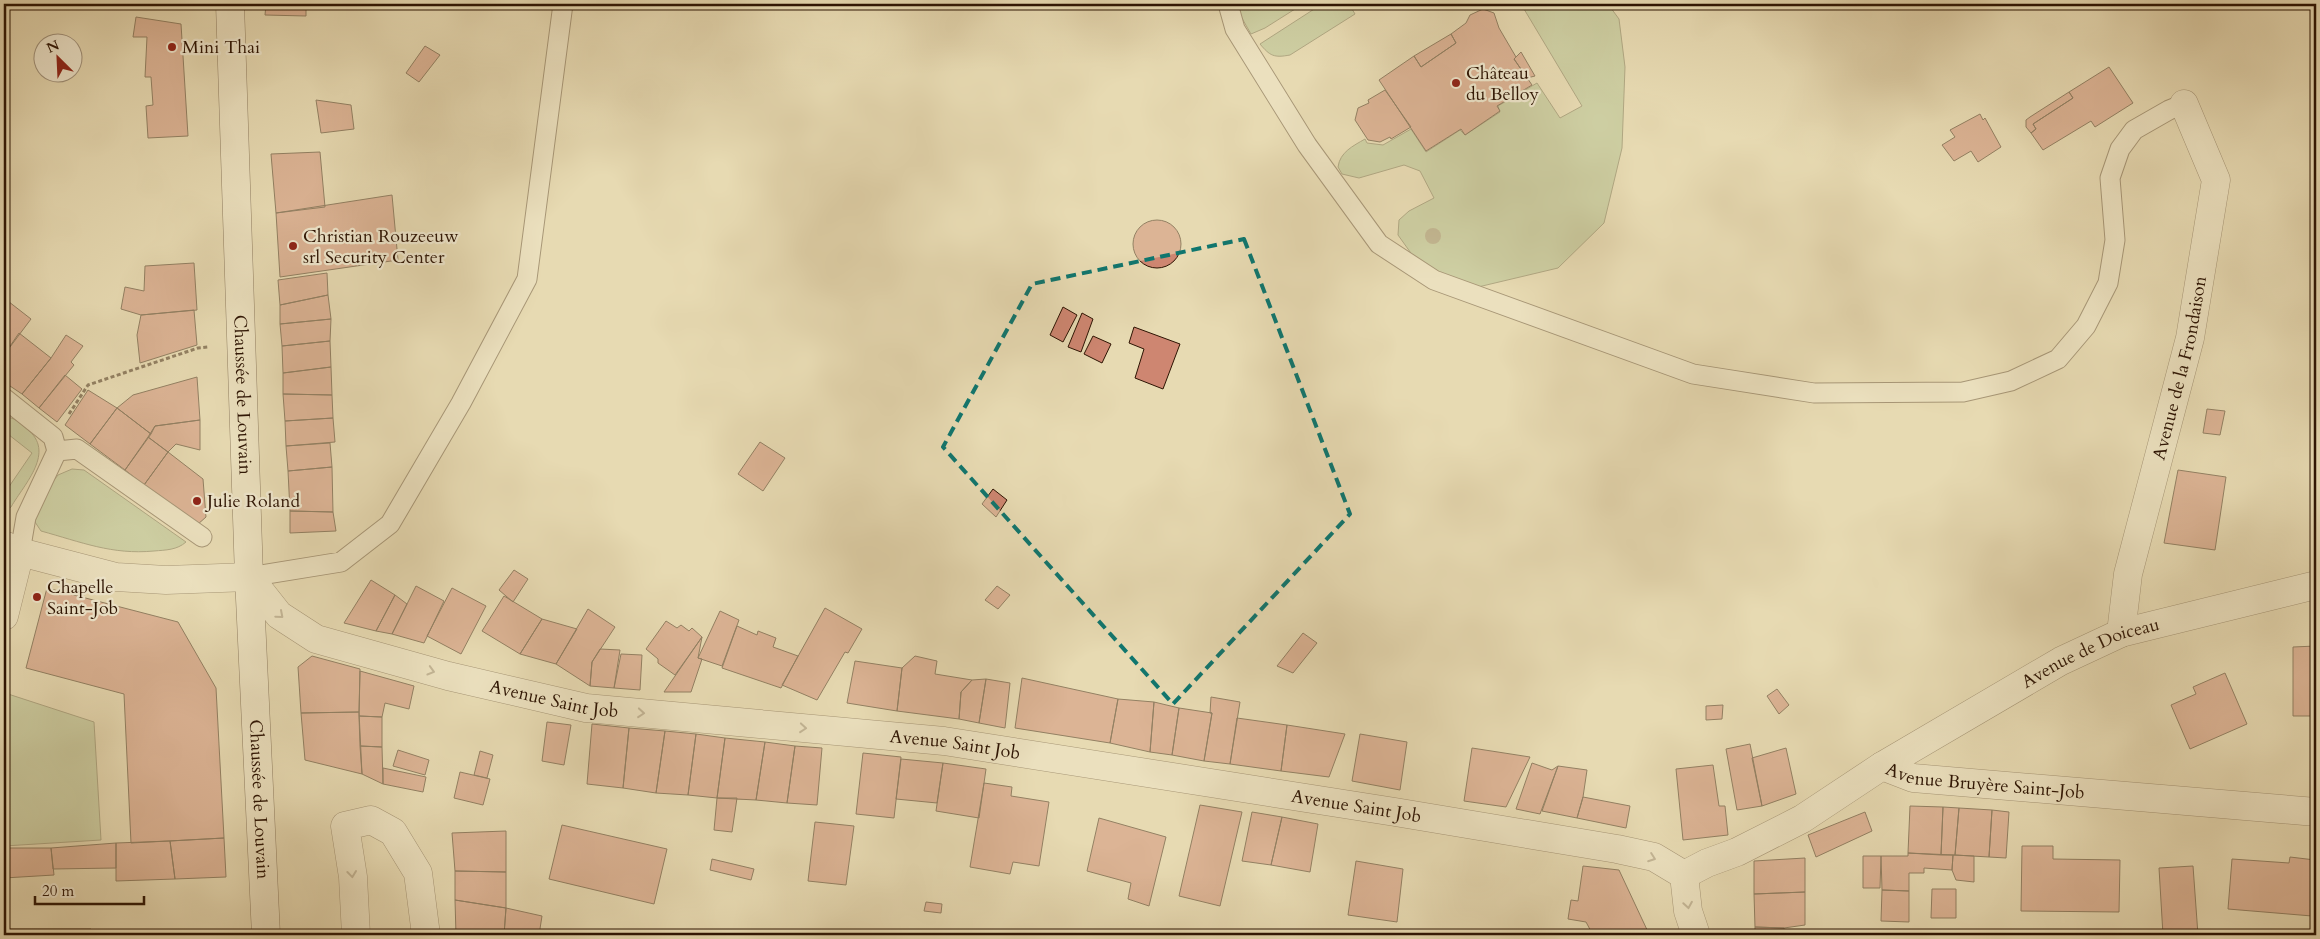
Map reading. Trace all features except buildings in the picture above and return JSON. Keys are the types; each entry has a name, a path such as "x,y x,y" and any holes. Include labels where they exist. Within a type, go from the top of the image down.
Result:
{"street":[{"name":"Chaussée de Louvain","path":"230,4 241,345 266,935"},
{"name":"Avenue de la Frondaison","path":"2121,633 2128,574 2190,338 2216,180 2184,104"},
{"path":"4,606 12,548 116,577 166,580 250,577"},
{"name":"Avenue Saint Job","path":"250,577 279,615 316,639 448,676 586,708 944,741 1617,849 1654,857 1684,875"},
{"name":"Avenue de Doiceau","path":"1882,766 2061,661 2121,633 2316,586"},
{"name":"Avenue Bruyère Saint-Job","path":"1684,875 1737,852 1802,819 1882,766 1913,778 2316,812"},
{"path":"356,935 353,877 345,826 371,820 393,832 418,873 426,935"},
{"path":"1684,875 1688,910 1696,935"}],"lane":[{"path":"250,577 341,562 390,524 461,403 527,279 564,4"},
{"path":"1228,4 1235,29 1307,145 1379,244 1434,280 1694,374 1814,392 1963,392 2011,381 2058,359 2086,326 2108,283 2114,240 2110,178 2120,149 2134,130 2169,110 2184,104"},
{"path":"4,398 55,444 77,449 202,537"},
{"path":"12,548 55,444"}],"path":[{"path":"55,444 88,384 198,348 241,345"}],"highlighted area":[{"path":"1244,239 1350,514 1173,704 943,447 1032,284"}],"green space":[{"path":"1237,4 1303,4 1265,28 1251,34 1239,13"},
{"path":"1322,4 1349,4 1355,14 1290,55 1273,55 1260,44"},
{"path":"1521,4 1608,4 1619,19 1625,67 1622,148 1604,223 1558,268 1478,287 1445,279 1418,263 1398,235 1399,220 1409,211 1434,198 1420,171 1404,165 1359,178 1342,174 1338,167 1344,153 1365,139 1367,143 1383,145 1411,129 1426,152 1460,130 1465,135 1500,112 1498,106 1537,83 1560,118 1582,106"},
{"path":"4,417 14,419 27,429 35,438 39,448 35,468 30,478 11,507 4,512 4,494 32,453 4,431"},
{"path":"72,469 84,470 186,542 179,547 167,550 124,551 97,547 41,531 35,522 36,510 44,493 58,475"},
{"path":"5,693 94,722 101,840 4,846"}],"place":[{"name":"Mini Thai","path":"172,47"},
{"name":"Château du Belloy","path":"1456,83"},
{"name":"Christian Rouzeeuw srl Security Center","path":"293,246"},
{"name":"Julie Roland","path":"197,501"},
{"name":"Chapelle Saint-Job","path":"37,597"}]}
